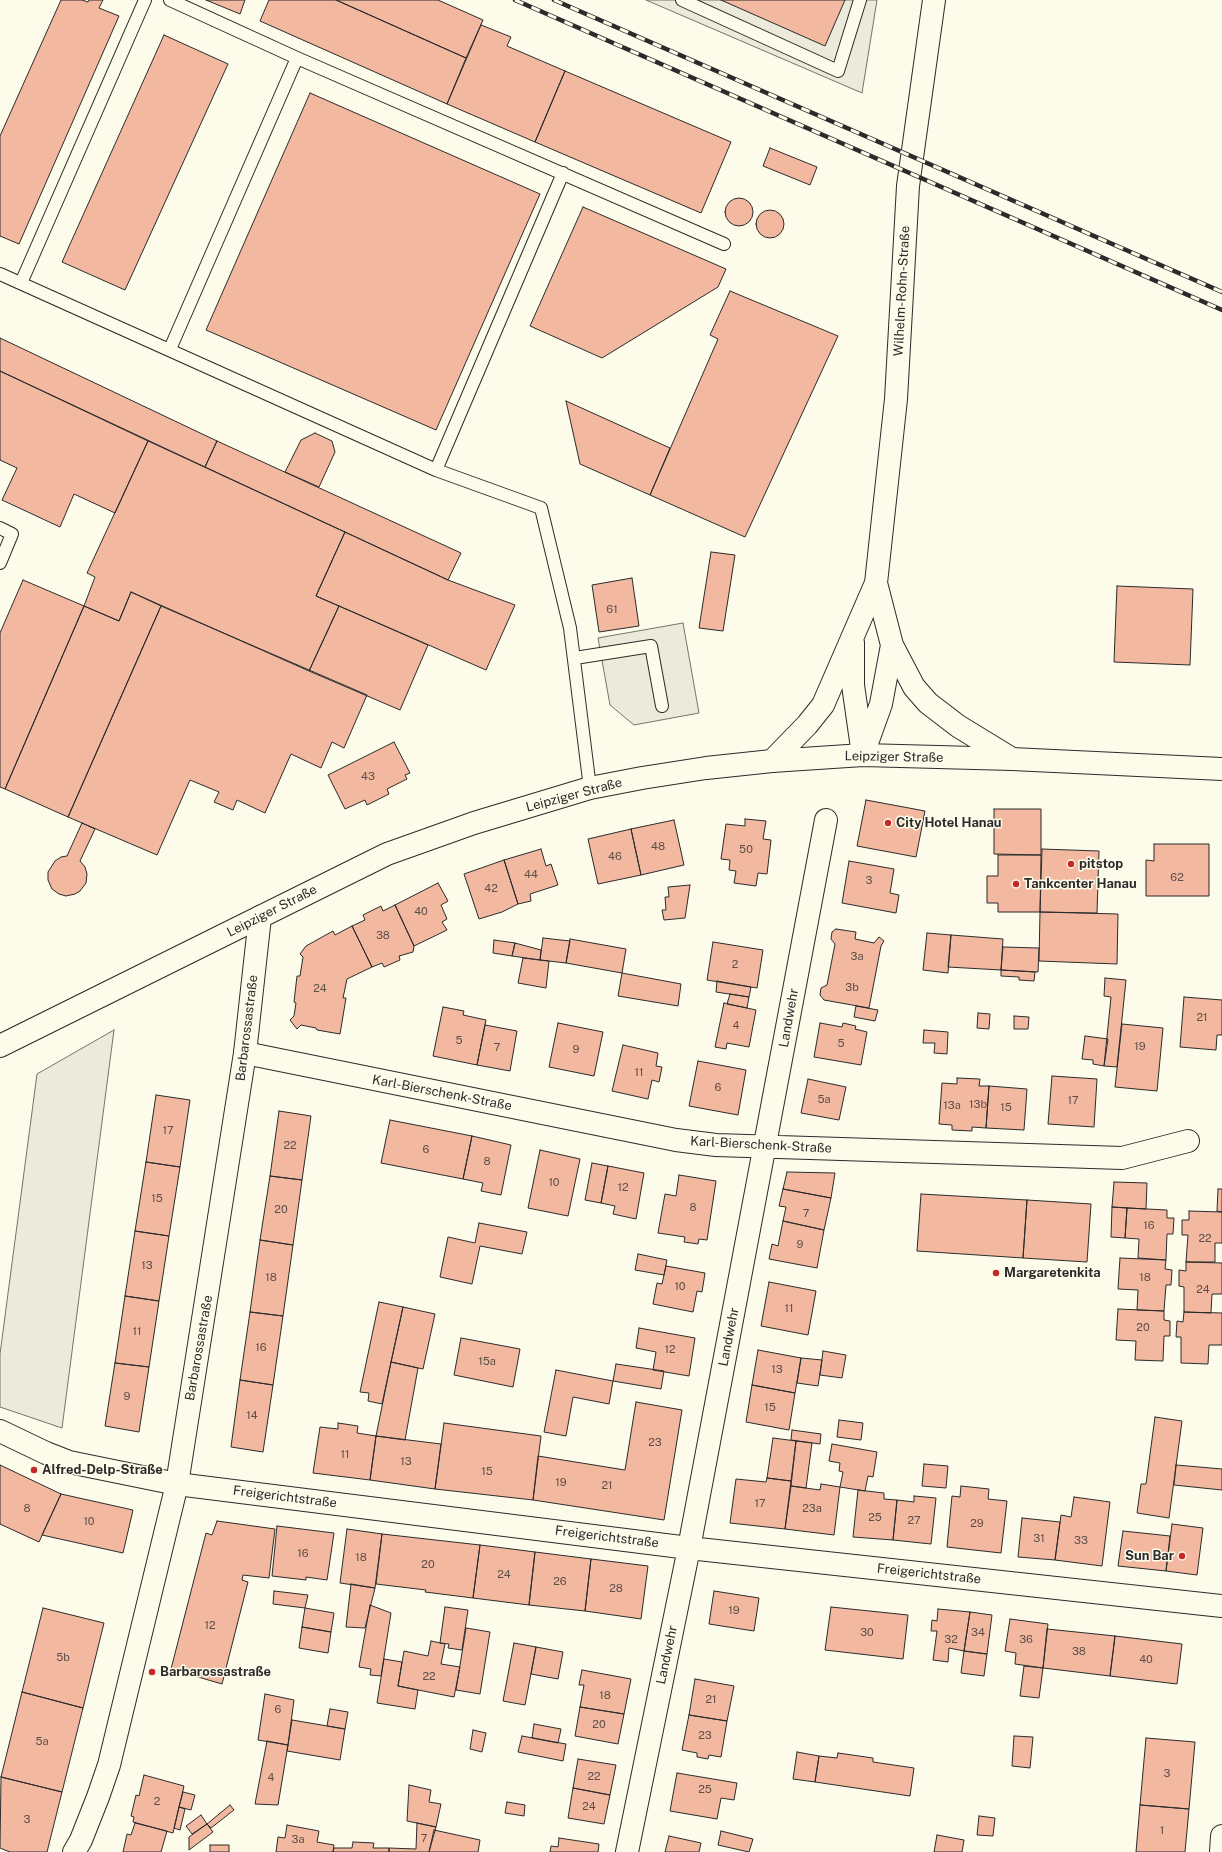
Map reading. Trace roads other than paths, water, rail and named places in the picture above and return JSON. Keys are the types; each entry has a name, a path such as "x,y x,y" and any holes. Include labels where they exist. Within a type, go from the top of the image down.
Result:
{"street":[{"name":"Wilhelm-Rohn-Straße","path":"772,761 807,725 823,705 852,634 876,583 896,399 908,186 934,0"},
{"name":"Wilhelm-Rohn-Straße","path":"876,583 892,645 914,687 928,703 958,726 1012,759"},
{"name":"Wilhelm-Rohn-Straße","path":"852,634 852,685 863,755"},
{"name":"Wilhelm-Rohn-Straße","path":"863,755 881,704 892,645"},
{"name":"Leipziger Straße","path":"0,1046 387,854 474,823 590,788 699,770 772,761 863,755 1012,759 1222,769"},
{"name":"Landwehr","path":"627,1852 690,1548 826,820"},
{"name":"Barbarossastraße","path":"98,1797 109,1765 176,1484 245,1053 260,917"},
{"name":"Karl-Bierschenk-Straße","path":"245,1053 694,1143 765,1148 1122,1158 1188,1141"},
{"name":"Freigerichtstraße","path":"0,1431 46,1453 69,1462 176,1484 690,1548 1222,1606"},
{"path":"74,1852 81,1840 98,1797"},
{"path":"89,1852 98,1797"},
{"path":"1221,1852 1222,1836"}],"lane":[{"path":"20,283 145,0"},
{"path":"170,0 297,58 724,244"},
{"path":"682,0 838,71 860,0"},
{"path":"170,350 297,58"},
{"path":"436,470 563,173"},
{"path":"0,274 436,470 541,508 570,628 575,658 590,788"},
{"path":"0,528 12,534 0,563"},
{"path":"575,658 651,646 662,706"}],"railway":[{"path":"515,0 1222,310"},
{"path":"554,0 1222,292"}],"place":[{"name":"City Hotel Hanau","path":"888,823"},
{"name":"pitstop","path":"1071,864"},
{"name":"Tankcenter Hanau","path":"1016,884"},
{"name":"Margaretenkita","path":"996,1273"},
{"name":"Alfred-Delp-Straße","path":"34,1470"},
{"name":"Sun Bar","path":"1182,1556"},
{"name":"Barbarossastraße","path":"152,1672"}]}
